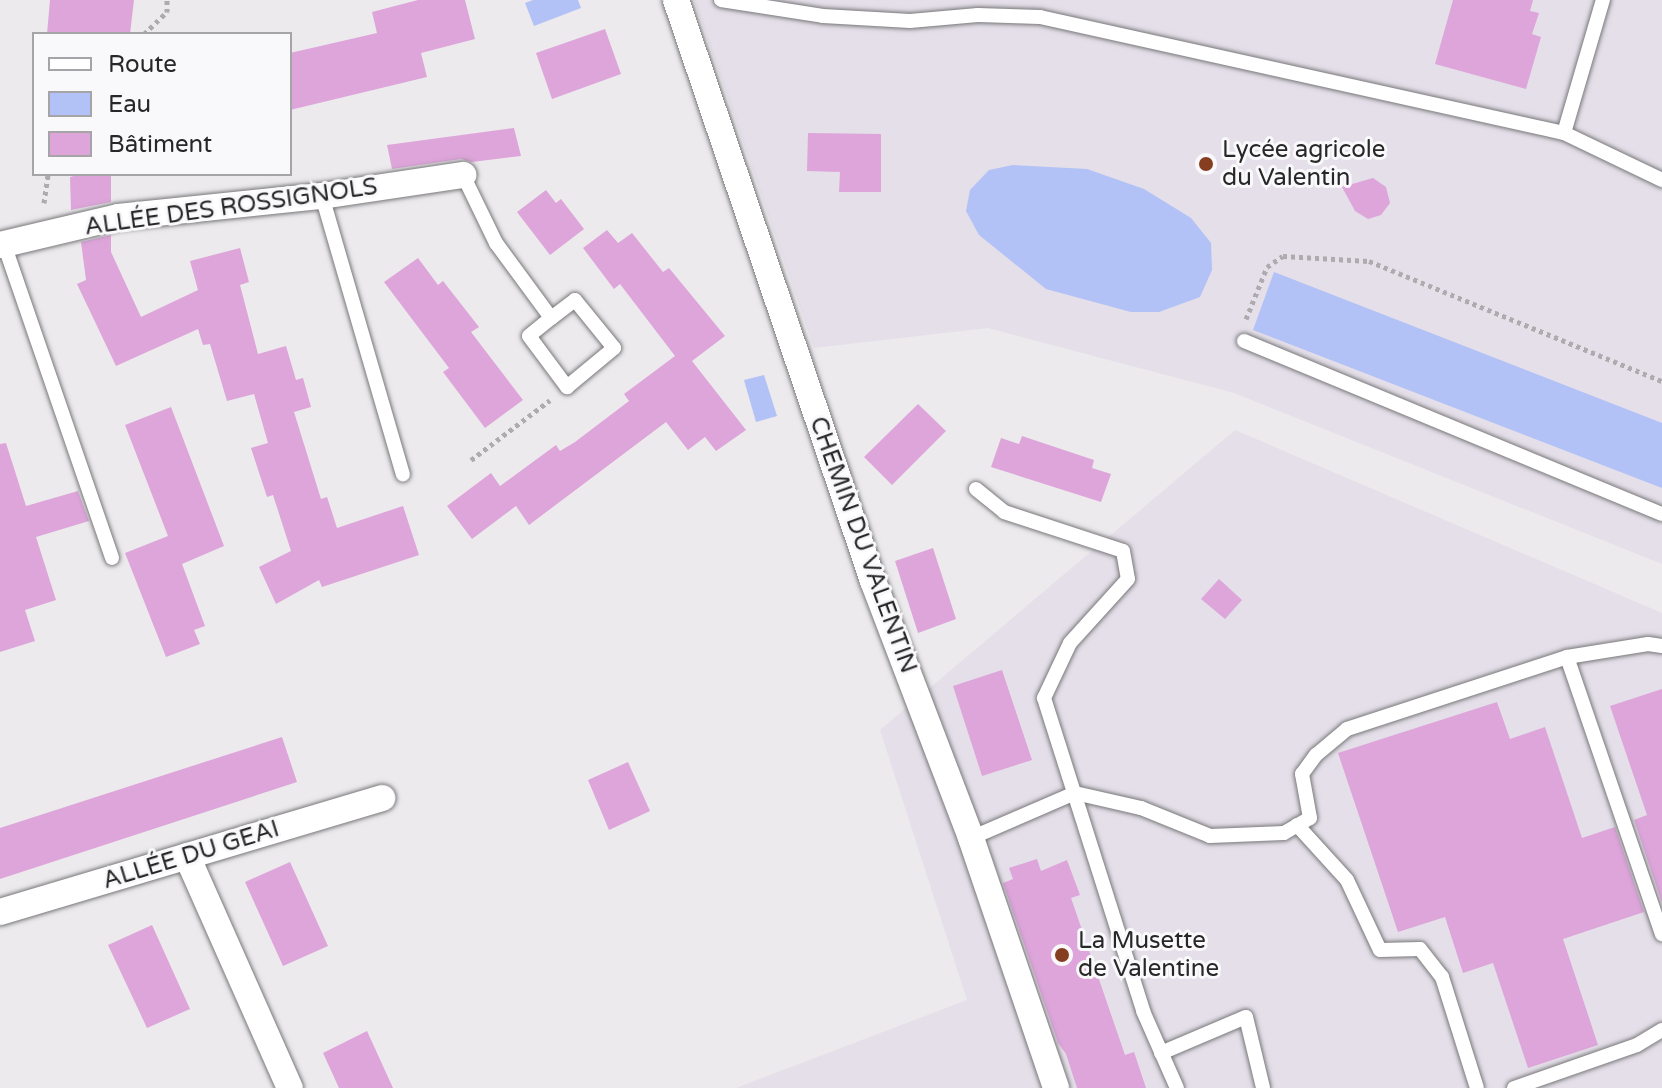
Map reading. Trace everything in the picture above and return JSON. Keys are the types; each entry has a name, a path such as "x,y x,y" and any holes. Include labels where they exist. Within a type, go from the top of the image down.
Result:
{"street":[{"name":"CHEMIN DU VALENTIN","path":"676,0 873,581 971,838 1056,1088"},
{"name":"ALLÉE DES ROSSIGNOLS","path":"2,245 118,217 322,196 463,175"},
{"name":"ALLÉE DU GEAI","path":"0,912 382,798"},
{"path":"187,856 290,1088"}],"lane":[{"path":"721,0 823,16 910,21 978,15 1040,17 1564,133 1662,180"},
{"path":"1564,133 1603,0"},
{"path":"463,175 496,243 551,318"},
{"path":"322,196 403,474"},
{"path":"2,245 112,558"},
{"path":"575,300 614,348 567,387 529,336 551,318 575,300"},
{"path":"1244,341 1662,514"},
{"path":"976,489 1004,512 1123,551 1128,579 1070,643 1044,698 1143,1011 1177,1088"},
{"path":"971,838 1075,793 1141,808 1210,836 1284,833 1310,818 1302,774 1316,755 1347,729 1567,657 1648,644 1662,646"},
{"path":"1567,657 1662,934"},
{"path":"1297,825 1347,880 1380,950 1420,949 1442,977 1477,1088"},
{"path":"1161,1053 1246,1017 1263,1088"},
{"path":"1514,1088 1637,1045 1662,1030"}],"path":[{"path":"146,32 167,12 167,0"},
{"path":"1244,341 1246,320 1267,267 1283,256 1369,261 1662,381"},
{"path":"471,460 567,387"}],"shaded area":[{"name":"Lycée agricole du Valentin","path":"694,0 1662,0 1662,564 1234,393 988,328 814,348"},
{"path":"1235,430 1662,613 1662,1088 736,1088 967,1000 880,730"}],"water":[{"path":"533,0 578,0 581,8 534,26 525,3"},
{"path":"1013,165 1087,169 1144,189 1191,218 1211,243 1212,270 1200,297 1159,312 1131,312 1046,289 979,235 966,211 970,190 989,170"},
{"path":"1274,272 1662,423 1662,488 1253,330"},
{"path":"764,375 777,416 756,422 744,380"}],"building":[{"path":"50,0 134,0 130,32 47,32"},
{"path":"418,0 465,0 475,39 421,53 427,77 292,110 292,53 377,33 372,12"},
{"path":"1453,0 1533,0 1530,11 1539,13 1532,34 1541,37 1526,89 1435,64"},
{"path":"605,29 621,74 552,99 536,53"},
{"path":"514,128 521,156 472,162 461,159 392,169 387,145"},
{"path":"808,133 881,134 881,192 839,192 840,172 807,171"},
{"path":"111,176 111,202 71,210 70,177"},
{"path":"1373,178 1386,187 1390,203 1381,215 1368,219 1355,211 1342,187"},
{"path":"546,190 556,203 561,199 584,229 550,255 517,212"},
{"path":"607,230 618,243 632,233 663,272 669,268 725,336 692,361 746,430 716,451 705,437 688,450 666,422 529,525 516,506 472,539 447,506 491,473 500,486 556,445 560,451 575,442 629,401 624,394 675,356 620,284 614,289 583,248"},
{"path":"111,235 111,252 141,317 198,290 190,261 240,248 249,282 240,285 258,354 286,346 296,380 303,378 311,407 294,412 321,499 327,497 337,528 403,506 419,555 322,587 319,580 276,604 259,567 291,551 273,495 267,497 251,448 268,443 254,394 227,401 210,344 203,345 198,329 116,366 77,284 86,280 81,242"},
{"path":"418,258 438,285 443,281 479,327 471,332 523,400 485,428 443,372 449,368 384,282"},
{"path":"918,404 946,431 892,485 864,457"},
{"path":"171,407 224,546 182,564 205,626 194,630 200,644 166,657 125,553 168,536 125,425"},
{"path":"1022,436 1094,460 1092,468 1111,474 1101,502 991,467 1001,438 1019,444"},
{"path":"6,443 26,506 78,491 89,521 36,537 56,600 25,610 35,641 0,652 0,444"},
{"path":"933,548 956,619 918,633 895,561"},
{"path":"1219,579 1242,600 1225,619 1201,599"},
{"path":"1002,670 1032,760 982,776 953,686"},
{"path":"1662,689 1662,903 1634,820 1647,815 1610,706"},
{"path":"1497,702 1510,739 1545,727 1582,838 1615,827 1644,912 1563,939 1598,1045 1528,1068 1493,963 1463,973 1445,917 1398,932 1338,753"},
{"path":"282,737 297,782 0,879 0,828"},
{"path":"628,762 650,811 609,830 588,780"},
{"path":"1037,859 1041,871 1067,860 1080,895 1071,898 1125,1055 1134,1052 1146,1088 1077,1088 1066,1054 1058,1043 1003,883 1013,879 1009,868"},
{"path":"290,862 328,946 283,966 245,882"},
{"path":"152,925 190,1009 147,1028 108,945"},
{"path":"367,1031 393,1088 339,1088 323,1053"}],"place":[{"name":"Lycée agricole du Valentin","path":"1206,164"},
{"name":"La Musette de Valentine","path":"1062,955"}]}
